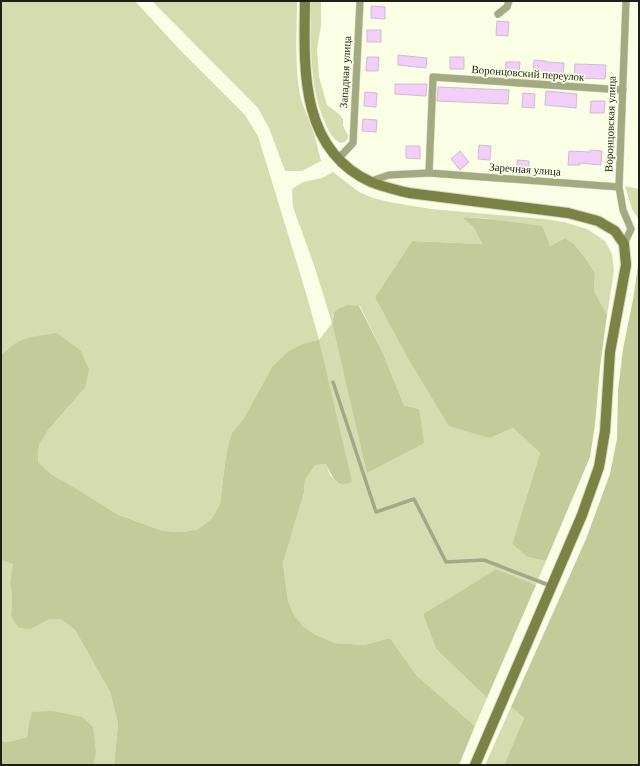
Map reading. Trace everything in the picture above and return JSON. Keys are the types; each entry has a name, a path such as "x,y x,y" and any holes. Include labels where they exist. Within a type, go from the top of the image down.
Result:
{"main road":[{"path":"305,1 304,64 310,103 322,135 338,159 348,167 371,181 389,188 409,193 568,213 598,220 615,231 624,244 626,265 610,352 605,431 599,467 582,515 475,765"}],"street":[{"name":"Западная улица","path":"338,159 353,143 360,1"},
{"path":"498,14 507,7 509,1"},
{"name":"Воронцовская улица","path":"624,244 631,229 623,210 619,187 626,1"},
{"name":"Воронцовский переулок","path":"429,173 433,77 623,90"},
{"name":"Заречная улица","path":"371,181 390,175 429,173 619,187"}],"lane":[{"path":"333,382 376,512 414,499 446,562 484,560 552,586"}],"green space":[{"path":"1,1 135,1 180,50 245,115 258,136 319,340 332,323 315,268 293,207 292,189 303,182 322,178 333,172 359,192 373,198 389,202 431,209 564,222 587,229 605,241 612,254 614,271 607,315 594,291 595,273 574,244 565,238 550,246 499,221 484,218 462,217 474,228 482,244 412,241 375,297 490,438 513,428 540,453 512,544 527,557 546,561 536,585 496,569 423,614 436,649 487,698 475,726 417,676 390,638 364,645 335,643 314,634 303,626 294,615 288,601 283,563 304,493 305,480 314,465 326,464 330,475 338,483 272,367 244,418 231,434 226,455 220,504 212,518 198,529 183,532 163,531 119,515 51,474 38,462 39,445 49,429 85,388 1,356","holes":["360,306 382,351 404,405 419,409 368,473 332,323 333,315"]},
{"path":"152,1 297,1 297,75 301,99 315,137 321,161 302,171 285,171 269,128 258,108"},
{"path":"311,1 321,1 321,25 317,49 319,77 327,105 343,119 343,126 348,138 345,142 341,143 333,138 329,131 320,110 316,95 313,80 311,48"},
{"path":"625,186 639,189 639,220 632,209"},
{"path":"462,217 492,219 542,226 550,246 565,238 574,244 595,273 594,291 607,315 590,457 546,561 527,557 512,544 540,453 513,428 490,438 449,426 409,360 375,297 412,241 482,244 474,228"},
{"path":"639,259 639,765 504,765 524,718 511,707 586,539 610,474 617,439 618,391 623,349 633,300"},
{"path":"349,305 359,306 382,351 404,405 419,409 424,443 367,473 332,323 335,312 342,307"},
{"path":"57,333 81,351 89,370 85,388 49,429 39,445 38,462 51,474 119,515 163,531 183,532 198,529 212,518 220,504 226,455 231,434 244,418 272,367 289,351 303,344 319,340 352,482 347,484 338,483 326,464 315,465 305,480 304,493 283,563 288,601 294,615 303,626 314,634 335,643 364,645 390,638 417,676 475,726 459,765 114,765 118,724 110,692 75,630 61,619 50,619 31,629 19,628 11,616 12,595 10,583 13,564 1,560 1,356 8,349 26,338"},
{"path":"1,560 14,564 10,583 12,595 11,616 31,629 50,619 61,618 75,630 110,692 118,724 114,765 93,765 96,753 29,723 27,737 13,741 1,742"},
{"path":"496,569 536,585 487,698 436,649 423,614"},
{"path":"511,707 524,718 504,765 485,765"},
{"path":"52,711 82,717 93,727 96,753 93,765 1,765 1,742 13,741 27,737 32,712"}],"building":[{"path":"371,6 385,7 385,19 371,18"},
{"path":"497,21 509,22 508,36 496,35"},
{"path":"367,30 381,30 381,42 367,42"},
{"path":"398,55 427,58 426,68 398,65"},
{"path":"367,57 379,57 378,71 366,71"},
{"path":"450,57 464,57 464,69 450,69"},
{"path":"534,60 564,63 563,77 533,74"},
{"path":"506,62 520,62 519,74 505,74"},
{"path":"575,64 606,65 605,79 574,78"},
{"path":"395,84 427,84 426,96 395,94"},
{"path":"438,87 509,90 508,104 437,101"},
{"path":"546,91 577,94 576,108 545,105"},
{"path":"365,92 377,93 376,107 364,106"},
{"path":"523,93 535,94 534,108 522,107"},
{"path":"591,101 605,101 604,113 590,113"},
{"path":"363,119 377,120 376,132 362,131"},
{"path":"479,145 491,146 490,160 478,159"},
{"path":"406,146 420,146 420,159 406,158"},
{"path":"590,150 602,151 601,165 580,163 580,165 568,165 569,151 590,152"},
{"path":"460,151 469,162 460,170 451,159"},
{"path":"517,160 529,161 529,175 517,174"}]}
